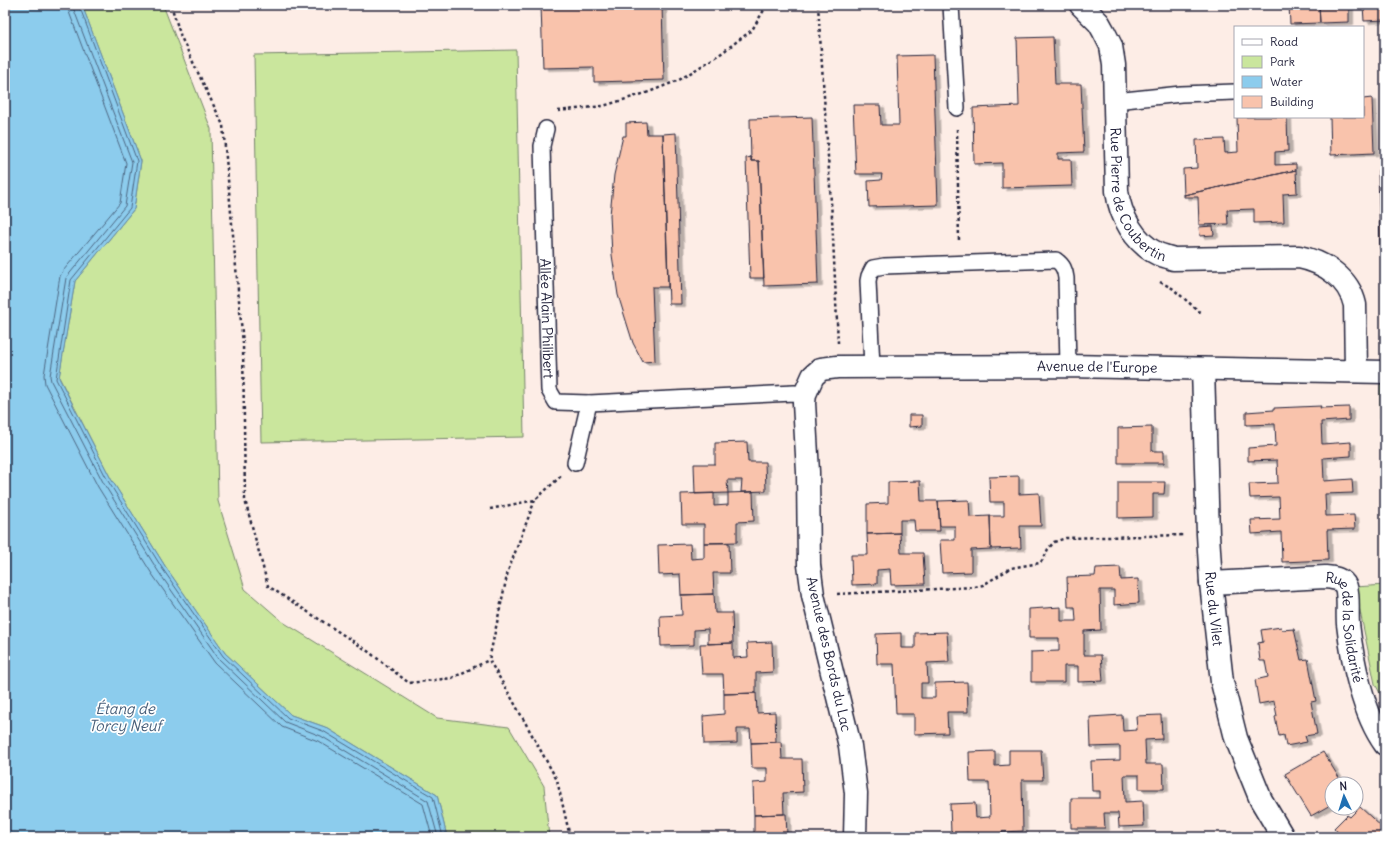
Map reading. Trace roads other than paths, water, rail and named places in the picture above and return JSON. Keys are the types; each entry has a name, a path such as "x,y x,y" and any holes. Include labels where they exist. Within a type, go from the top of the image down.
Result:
{"street":[{"name":"Rue Pierre de Coubertin","path":"1081,5 1099,23 1111,46 1114,65 1118,200 1128,226 1146,246 1158,254 1173,259 1299,257 1312,260 1324,266 1337,276 1353,295 1355,305 1356,371"},
{"name":"Avenue de l'Europe","path":"809,385 821,369 837,367 1068,366 1385,372"},
{"name":"Rue du Vilet","path":"1204,369 1208,534 1211,583 1222,682 1236,738 1261,800 1283,837"},
{"name":"Avenue des Bords du Lac","path":"809,385 804,403 808,472 809,565 813,595 850,746 856,793 855,837"},
{"name":"Rue de la Solidarité","path":"1211,583 1325,577 1342,581 1346,587 1348,625 1360,690 1378,734 1385,744"}],"lane":[{"path":"951,5 957,108"},
{"path":"1115,101 1181,94 1234,92"},
{"name":"Allée Alain Philibert","path":"546,129 542,146 549,390 556,402 589,403 794,393 809,385"},
{"path":"872,367 868,280 873,268 884,266 1056,260 1062,264 1066,278 1068,366"},
{"path":"575,463 589,403"}],"water":[{"name":"Étang de Torcy Neuf","path":"5,5 82,5 141,161 134,209 75,281 59,378 111,479 165,566 225,653 291,715 325,727 437,795 447,837 5,837"}]}
